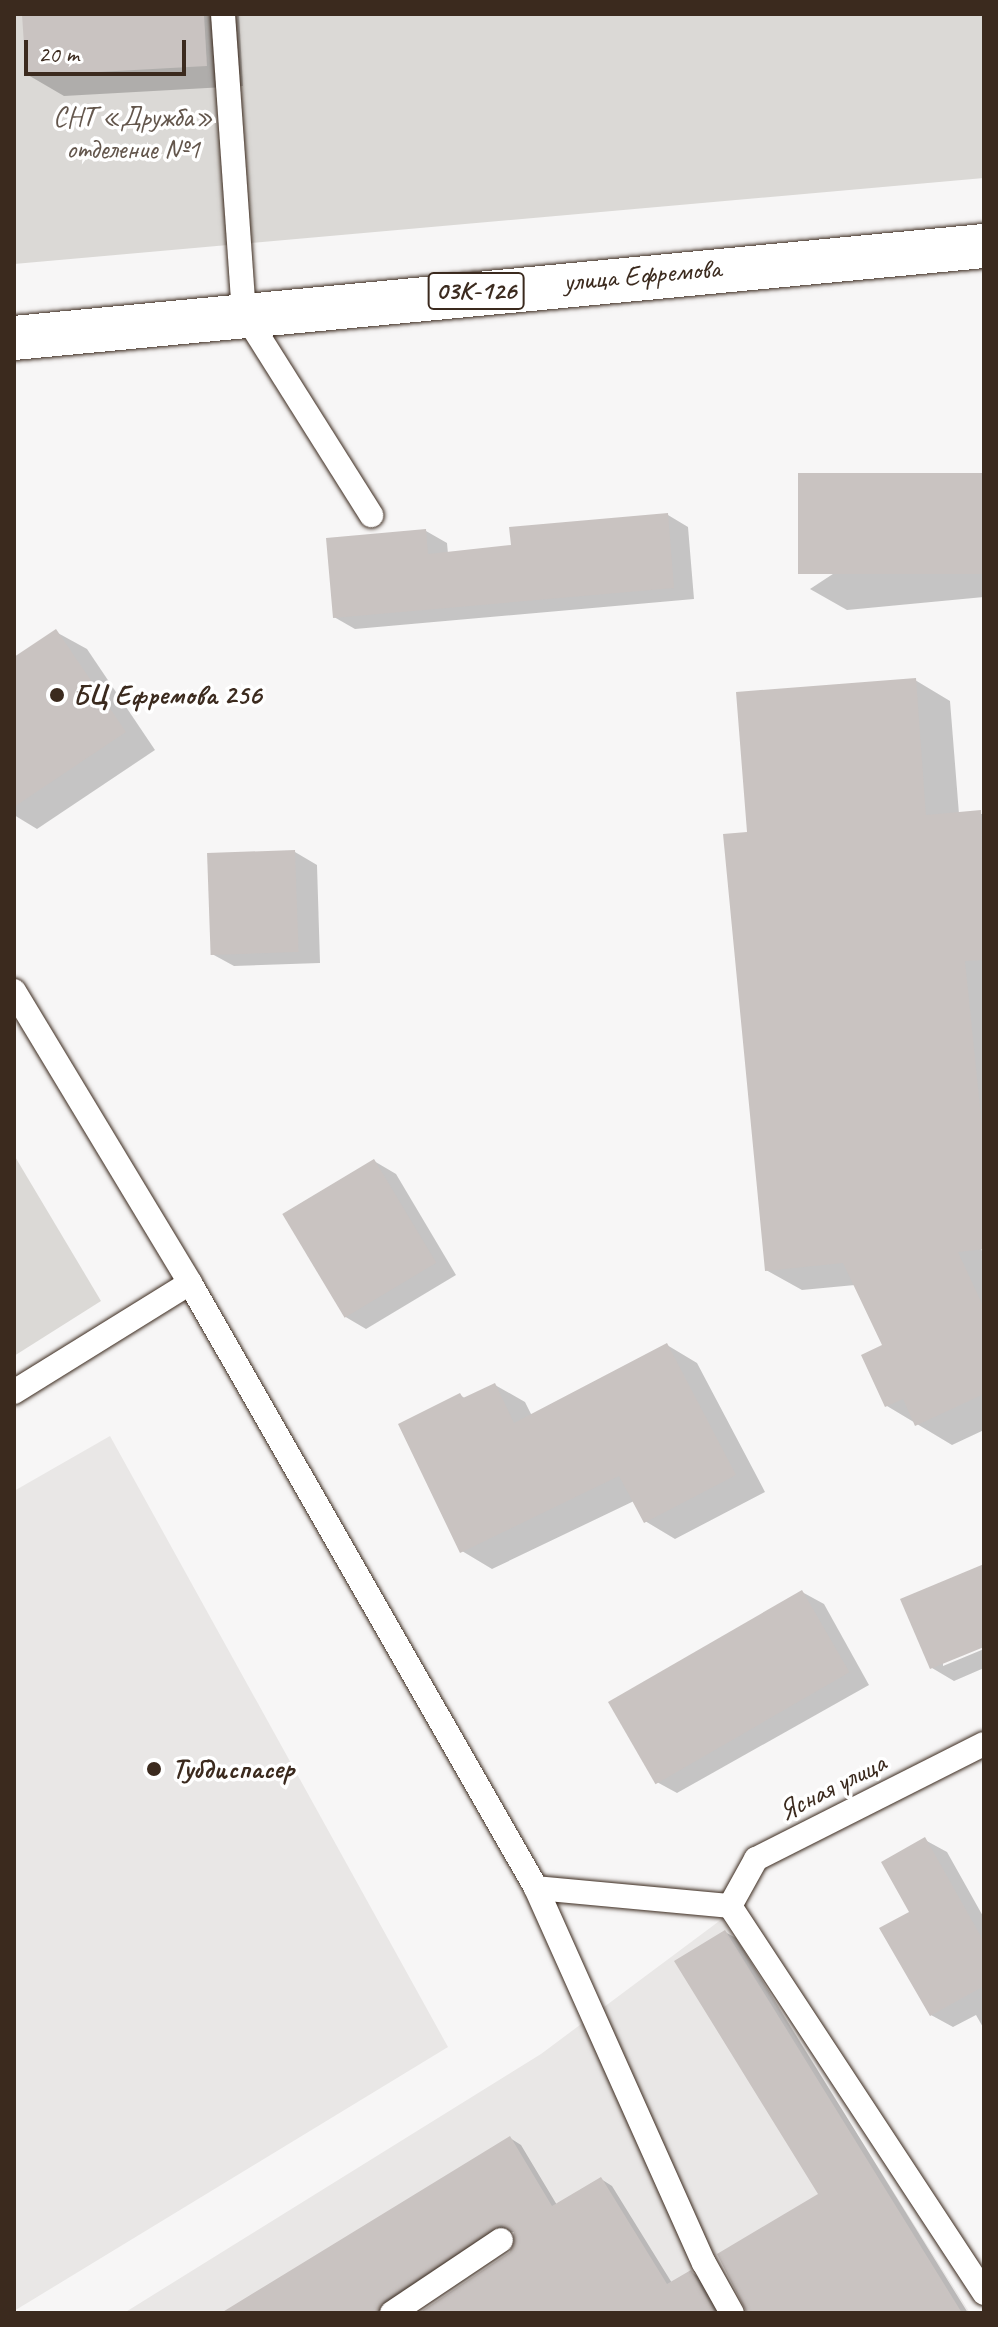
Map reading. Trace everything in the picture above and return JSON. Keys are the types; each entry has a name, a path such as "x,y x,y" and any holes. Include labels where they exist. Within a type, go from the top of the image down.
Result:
{"main road":[{"name":"улица Ефремова","path":"14,338 244,313 984,246"}],"lane":[{"path":"223,14 244,313 371,515"},
{"path":"14,991 190,1283 536,1888 704,2263 732,2313"},
{"path":"14,1392 190,1283"},
{"name":"Ясная улица","path":"730,1906 756,1859 984,1744"},
{"path":"536,1888 730,1906 984,2293"},
{"path":"392,2313 501,2240"}],"shaded area":[{"name":"Тубдиспасер","path":"110,1436 448,2047 14,2311 14,1491"},
{"path":"722,1919 970,2313 124,2313 541,2054"}],"green space":[{"name":"СНТ «Дружба» отделение №1","path":"14,14 984,14 984,178 14,264"},
{"path":"14,1155 101,1301 14,1356"}],"building":[{"path":"22,14 204,14 207,66 26,76"},
{"path":"798,473 984,473 984,574 798,574"},
{"path":"668,513 674,588 333,618 326,538 426,529 428,554 511,545 509,527"},
{"name":"БЦ Ефремова 256","path":"56,629 126,732 14,807 14,657"},
{"path":"916,678 926,815 981,810 984,960 965,961 984,1146 984,1249 958,1252 984,1308 984,1394 915,1426 903,1399 885,1407 861,1355 882,1345 843,1263 765,1271 723,834 747,832 736,692"},
{"path":"295,850 299,952 211,955 207,853"},
{"path":"374,1159 436,1263 345,1318 282,1214"},
{"path":"667,1343 736,1475 644,1523 619,1476 460,1553 398,1424 460,1393 463,1398 495,1383 514,1423"},
{"path":"984,1564 984,1647 930,1669 900,1599"},
{"path":"802,1590 849,1672 656,1784 608,1702"},
{"path":"925,1837 984,1942 984,1986 930,2016 879,1928 909,1912 881,1862"},
{"path":"725,1930 962,2313 747,2313 717,2254 818,2194 674,1961"},
{"path":"510,2136 552,2206 601,2177 667,2284 691,2270 715,2313 419,2313 510,2252 514,2232 501,2225 384,2301 377,2313 221,2313"}],"place":[{"name":"БЦ Ефремова 256","path":"57,695"},
{"name":"Тубдиспасер","path":"154,1769"}]}
